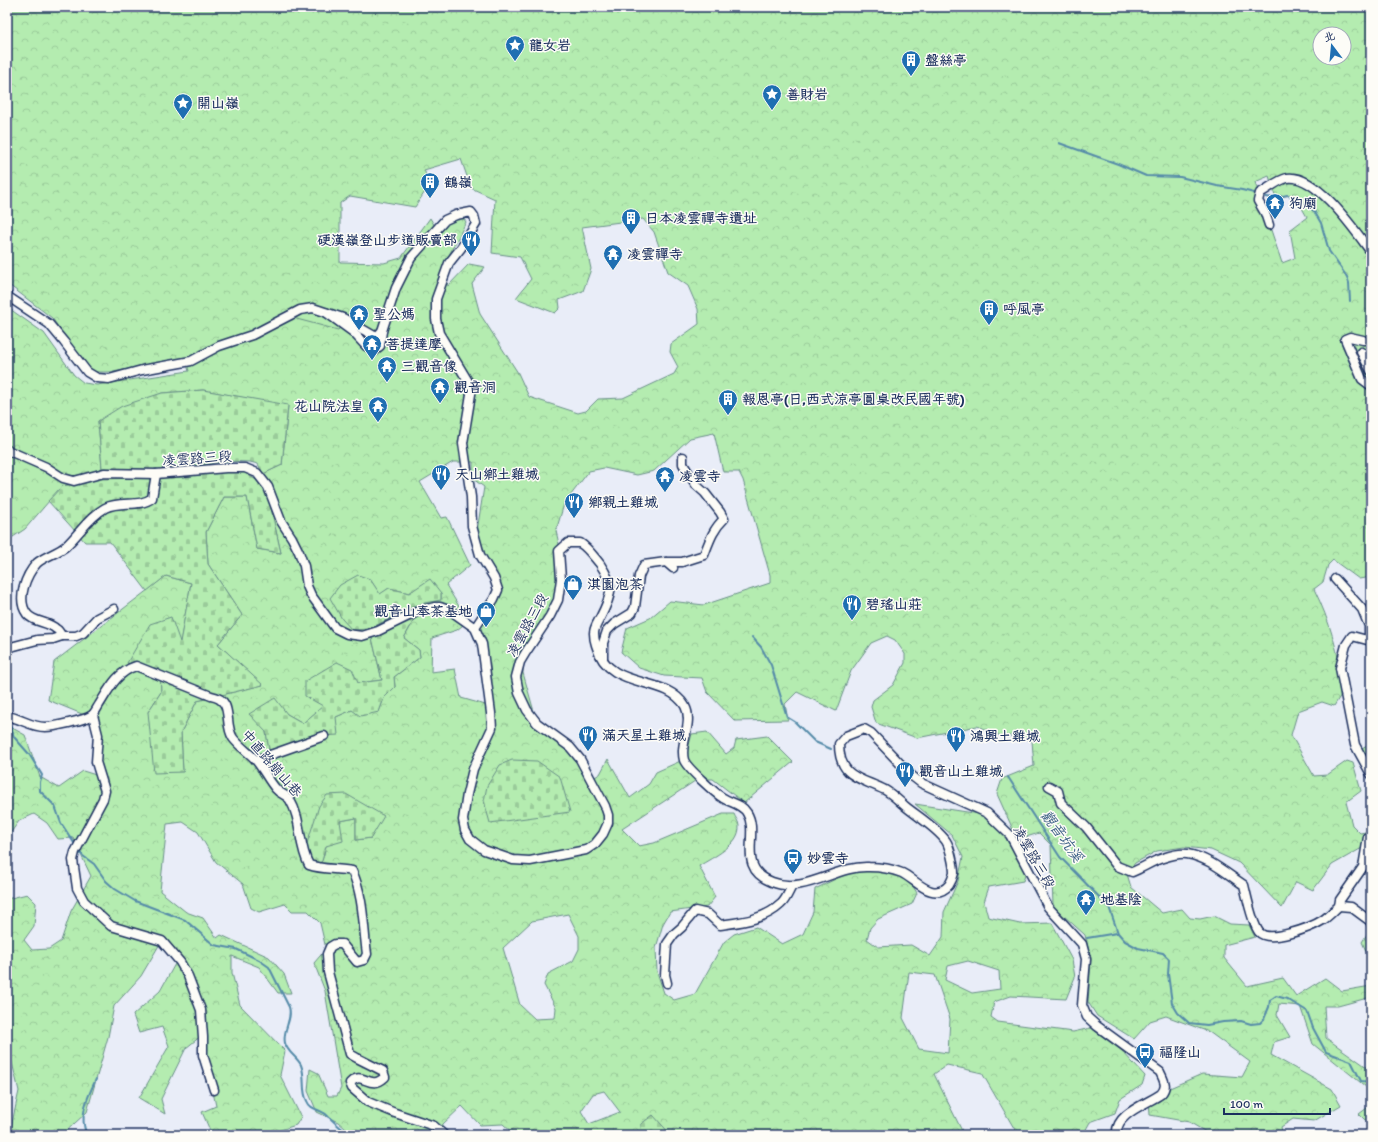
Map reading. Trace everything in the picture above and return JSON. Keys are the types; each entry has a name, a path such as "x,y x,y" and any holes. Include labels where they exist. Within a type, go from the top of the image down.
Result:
{"street":[{"path":"1269,225 1265,213 1258,201 1260,193 1287,178 1296,178 1317,189 1339,210 1371,252"},
{"path":"328,313 353,332 366,346 375,350 380,346 382,331 396,288 411,258 445,220 456,215 471,212 474,216 476,224 461,248 449,263 436,299 436,319 439,332 472,388 463,443 471,497 472,526 480,555 494,578 498,590 494,599 475,628"},
{"path":"7,296 49,324 87,372 97,378 109,379 142,370 191,361 219,346 252,335 300,310 313,308 343,318 376,337 382,331"},
{"path":"1363,340 1350,337 1344,339 1362,379 1370,386 1371,385"},
{"path":"1371,361 1361,352 1371,370"},
{"name":"凌雲路三段","path":"7,450 46,467 63,478 74,481 104,473 156,474 226,468 246,468 257,473 268,487 281,520 299,552 304,566 307,586 311,595 335,628 347,634 362,636 419,611 435,606 451,611 475,628 482,644 492,713 492,728 473,769 463,820 465,830 470,839 484,850 513,860 530,861 586,850 595,844 603,834 608,823 608,815 605,806 580,759 570,748 537,723 527,710 519,693 516,677 520,662 550,616 558,600 561,579 559,551 568,543 572,542 577,542 584,545 595,557 606,573 611,590 609,601 594,631 597,647 603,660 613,672 670,692 679,698 686,708 688,720 684,760 689,767 721,797 744,808 749,817 752,863 759,875 771,882 792,886 814,881 845,869 858,866 897,871 904,874 924,889 936,891 945,888 951,882 954,874 951,858 946,842 938,833 886,791 856,778 848,772 839,751 839,744 846,736 864,729 871,733 912,776 921,783 987,813 1010,835 1048,907 1082,944 1086,959 1082,1005 1087,1017 1160,1072 1166,1083 1165,1089 1161,1094 1126,1115 1120,1121 1117,1135"},
{"path":"603,660 603,643 607,631 614,624 632,613 635,607 640,576 644,565 666,562 682,562 704,555 710,538 719,523 724,519 705,493 696,485 683,464 683,457"},
{"path":"62,636 56,628 34,620 27,613 23,603 23,589 29,576 37,563 65,547 87,523 106,508 117,504 146,502 152,498 156,474"},
{"path":"666,562 673,568"},
{"path":"1335,579 1362,609 1369,626 1370,640 1352,636 1346,645 1340,668 1355,745 1371,774"},
{"path":"7,648 37,640 53,639 62,636 76,636 83,633 97,618 114,609"},
{"name":"中直路崩山巷","path":"93,715 116,678 128,669 136,666 211,696 218,697 227,707 230,734 235,741 256,760 277,791 289,799 294,808 300,839 309,865 326,869 340,868 352,872 360,892 366,954 364,960 357,962 342,944 335,944 330,947 327,954 328,972 350,1054 384,1071 385,1077 380,1082 373,1083 359,1078 354,1078 350,1083 352,1088 368,1102 434,1126 444,1135"},
{"path":"11,716 29,724 45,727 84,720 93,715 98,735 96,762 105,791 103,799 75,852 73,860 77,888 84,901 111,926 162,941 180,962 188,976 201,1010 204,1037 203,1055 214,1090"},
{"path":"256,760 324,736"},
{"path":"1049,786 1058,791 1061,803 1086,827 1117,866 1132,872 1142,869 1151,862 1186,853 1203,858 1244,885 1256,927 1260,934 1267,936 1277,936 1311,926 1325,919 1339,906 1340,900 1363,867 1368,837 1371,834"},
{"path":"667,983 665,975 667,944 695,911 708,914 720,925 748,922 764,916 782,904 792,886"},
{"path":"1339,906 1351,907 1371,923"}],"green space":[{"path":"7,7 1371,7 1371,577 1359,579 1333,560 1328,565 1323,582 1314,589 1325,613 1333,638 1344,690 1334,706 1322,702 1298,711 1291,735 1314,776 1327,775 1347,761 1353,763 1361,791 1346,802 1352,825 1360,833 1371,831 1371,875 1362,848 1332,865 1313,890 1296,882 1282,908 1239,863 1211,850 1184,847 1157,851 1135,863 1127,874 1131,887 1162,913 1182,909 1190,918 1200,919 1214,916 1230,924 1249,925 1255,937 1224,945 1224,958 1247,986 1283,978 1296,996 1325,978 1342,991 1371,986 1371,997 1338,1006 1324,1006 1326,1038 1371,1070 1371,1091 1313,1044 1300,1006 1279,1004 1277,1015 1290,1037 1274,1042 1271,1055 1332,1089 1341,1105 1314,1121 1293,1119 1281,1127 1283,1135 1211,1135 1189,1122 1150,1115 1149,1097 1202,1074 1242,1077 1250,1062 1209,1032 1166,1016 1150,1021 1134,1039 1097,1016 1088,1002 1091,960 1085,935 1053,906 1051,845 1039,833 1023,838 1015,834 997,794 1002,779 1034,766 1032,741 1020,736 1001,736 977,726 917,738 876,723 871,707 873,700 893,685 905,663 905,654 895,640 887,636 871,643 851,671 836,711 797,692 785,704 788,720 735,721 707,692 702,678 664,676 639,668 621,652 627,628 650,618 670,601 704,605 770,583 770,575 743,480 739,472 723,472 714,433 690,438 654,471 637,475 604,468 589,471 564,504 556,531 564,566 562,584 523,664 523,673 535,715 568,745 593,778 600,774 608,759 630,798 649,784 656,772 685,759 692,734 707,732 726,754 734,748 736,740 767,736 793,762 744,803 713,779 698,779 622,829 639,846 654,843 723,814 734,814 739,824 738,833 730,845 725,850 699,866 715,897 707,907 670,912 663,924 656,948 657,972 664,993 674,1000 695,994 724,942 734,934 756,927 782,944 803,934 813,912 815,889 856,869 891,872 911,883 917,893 912,904 878,919 870,928 867,939 878,947 911,945 930,956 943,937 944,912 958,881 963,857 952,835 915,804 993,816 1026,873 1023,881 989,887 984,902 988,917 1020,924 1052,923 1072,960 1075,977 1066,999 1011,996 994,1002 991,1017 998,1022 1073,1032 1091,1028 1122,1051 1145,1076 1142,1085 1120,1099 1115,1113 1090,1122 1083,1135 1018,1135 982,1073 947,1065 934,1074 964,1135 671,1135 653,1116 641,1124 642,1135 515,1135 503,1124 480,1125 462,1106 443,1124 438,1135 353,1135 338,1122 317,1112 308,1091 310,1069 318,1073 328,1096 337,1096 341,1088 325,991 314,963 326,949 320,923 308,911 292,911 285,904 259,912 251,908 243,884 216,862 198,832 183,822 167,824 160,891 186,912 203,918 217,938 221,935 269,957 284,974 291,993 278,993 259,967 232,956 232,973 240,1005 285,1051 280,1075 301,1117 296,1125 271,1133 270,1135 212,1135 202,1112 216,1106 201,1036 186,1048 161,1099 165,1114 139,1098 169,1046 162,1027 139,1033 133,1015 160,991 180,955 161,942 141,976 114,1006 108,1037 87,1112 62,1135 10,1135 19,1091 7,1042 7,899 27,894 36,903 34,926 24,940 32,950 49,949 61,941 71,911 91,876 73,838 58,839 47,823 34,814 19,821 7,838 7,725 25,735 40,777 59,788 83,771 99,776 94,719 48,700 54,662 166,576 191,583 180,643 127,663 160,669 161,692 148,712 183,772 181,732 197,701 262,685 218,644 242,615 208,564 206,532 224,497 247,497 257,549 281,553 263,474 282,465 288,406 203,390 162,393 98,421 102,468 98,479 62,486 25,529 7,541 7,307 44,333 74,375 84,383 97,385 189,371 185,358 113,372 95,372 85,365 52,318 9,285 7,286","holes":["461,159 471,188 495,199 492,253 520,257 531,279 516,298 555,313 560,308 559,300 583,291 591,269 582,227 643,219 654,232 668,272 688,286 698,309 699,324 671,344 670,352 678,367 674,374 623,398 598,399 586,411 578,413 529,397 518,373 480,314 472,284 485,267 469,264 448,286 446,261 466,222 458,210 439,233 430,218 401,258 384,263 340,262 340,203 350,196 415,207 430,184 424,170","1269,176 1276,198 1294,194 1307,217 1290,230 1295,258 1282,263 1255,182","453,462 473,462 473,479 484,487 477,531 497,591 477,636 489,706 461,698 455,669 431,672 432,638 457,630 468,621 446,585 470,565 447,517 441,518 420,482","370,579 380,595 389,588 409,593 441,593 441,599 408,609 369,629","415,619 404,638 419,650 420,657 394,677 395,687 384,698 379,712 352,710 336,717 270,755 266,732 287,714 303,723 324,706 358,683 382,680 372,638","346,794 371,838 356,840 356,818 340,821 326,846 322,861 304,853","568,914 579,936 579,949 573,961 548,974 544,985 556,1008 555,1018 535,1019 520,1005 503,948 532,921","968,961 999,971 1000,989 972,993 945,980 948,966","909,972 935,975 950,1019 948,1053 919,1049 903,1018","604,1091 620,1112 589,1124 581,1111 593,1094"]},
{"path":"300,314 319,314 340,325 339,329 338,330 293,318"},
{"path":"203,390 288,405 282,465 263,474 258,464 250,462 224,461 172,470 102,468 98,421 122,406 162,393"},
{"path":"237,468 266,486 281,553 257,549 247,497 224,497 206,532 208,564 242,615 218,644 263,685 197,701 181,732 183,772 154,773 148,712 161,692 160,669 127,663 150,624 171,617 180,642 191,583 166,576 147,591 110,542 85,542 48,501 62,486 98,479 185,477"},
{"path":"358,575 370,579 380,594 389,588 409,593 430,579 441,593 441,600 424,603 408,609 369,629 352,630 342,619 330,598 340,585"},
{"path":"415,618 404,638 419,650 420,657 394,677 395,687 384,698 379,712 360,716 352,710 336,717 338,735 322,736 270,756 266,732 249,714 275,698 287,714 303,723 323,706 305,696 305,681 337,662 352,669 358,683 382,680 372,638"},
{"path":"1367,745 1371,745 1371,774 1370,765 1362,748"},
{"path":"512,760 537,761 560,777 570,812 490,823 484,801 487,786 500,765"},
{"path":"346,794 384,816 371,838 356,840 356,818 340,821 343,841 326,846 322,861 314,867 304,853 319,806 327,795"},
{"path":"1371,928 1371,962 1362,942"},
{"path":"1371,1105 1371,1126 1359,1114"},
{"path":"653,1115 671,1135 642,1135 641,1124"}],"waterway":[{"path":"1059,143 1118,164 1146,176 1180,177 1254,193"},
{"path":"1266,197 1274,198 1287,195 1295,197 1314,211 1321,223 1329,251 1347,277 1349,283 1350,301"},
{"path":"752,637 761,647 771,665 787,717 795,722 815,742 831,749"},
{"path":"8,719 14,737 29,754 42,775 40,791 55,806 61,823 76,846"},
{"name":"觀音坑溪","path":"1008,777 1060,857 1109,907 1118,933 1125,941 1138,948 1163,953 1169,959 1168,974 1172,1003 1178,1013 1189,1023 1207,1025 1241,1021 1251,1024 1260,1023 1264,1019 1270,1000 1276,996 1287,999 1307,1011 1313,1028 1326,1052 1351,1061 1361,1081 1371,1082"},
{"path":"78,850 83,856 94,864 106,881 115,889 135,901 185,920 214,945 236,949 259,960 269,967 289,1007 290,1016 284,1038 286,1046 301,1065 304,1092 308,1104 326,1114 350,1135"},
{"path":"1087,938 1117,933"},
{"path":"87,1135 83,1121 85,1106 96,1079"}],"place":[{"name":"龍女岩","path":"515,62"},
{"name":"盤絲亭","path":"911,77"},
{"name":"善財岩","path":"772,111"},
{"name":"開山嶺","path":"183,120"},
{"name":"鶴嶺","path":"430,199"},
{"name":"狗廟","path":"1275,220"},
{"name":"日本凌雲禪寺遺址","path":"631,235"},
{"name":"硬漢嶺登山步道販賣部","path":"471,257"},
{"name":"凌雲禪寺","path":"613,271"},
{"name":"呼風亭","path":"989,326"},
{"name":"聖公媽","path":"359,331"},
{"name":"菩提達摩","path":"372,361"},
{"name":"三觀音像","path":"387,383"},
{"name":"觀音洞","path":"440,404"},
{"name":"報恩亭(日,西式涼亭圓桌改民國年號)","path":"728,416"},
{"name":"花山院法皇","path":"378,423"},
{"name":"天山鄉土雞城","path":"441,491"},
{"name":"凌雲寺","path":"665,493"},
{"name":"鄉親土雞城","path":"574,519"},
{"name":"淇園泡茶","path":"573,601"},
{"name":"碧瑤山莊","path":"852,621"},
{"name":"觀音山奉茶基地","path":"486,628"},
{"name":"滿天星土雞城","path":"588,752"},
{"name":"鴻興土雞城","path":"956,753"},
{"name":"觀音山土雞城","path":"905,788"},
{"name":"妙雲寺","path":"793,875"},
{"name":"地基陰","path":"1086,916"},
{"name":"福隆山","path":"1145,1069"}]}
